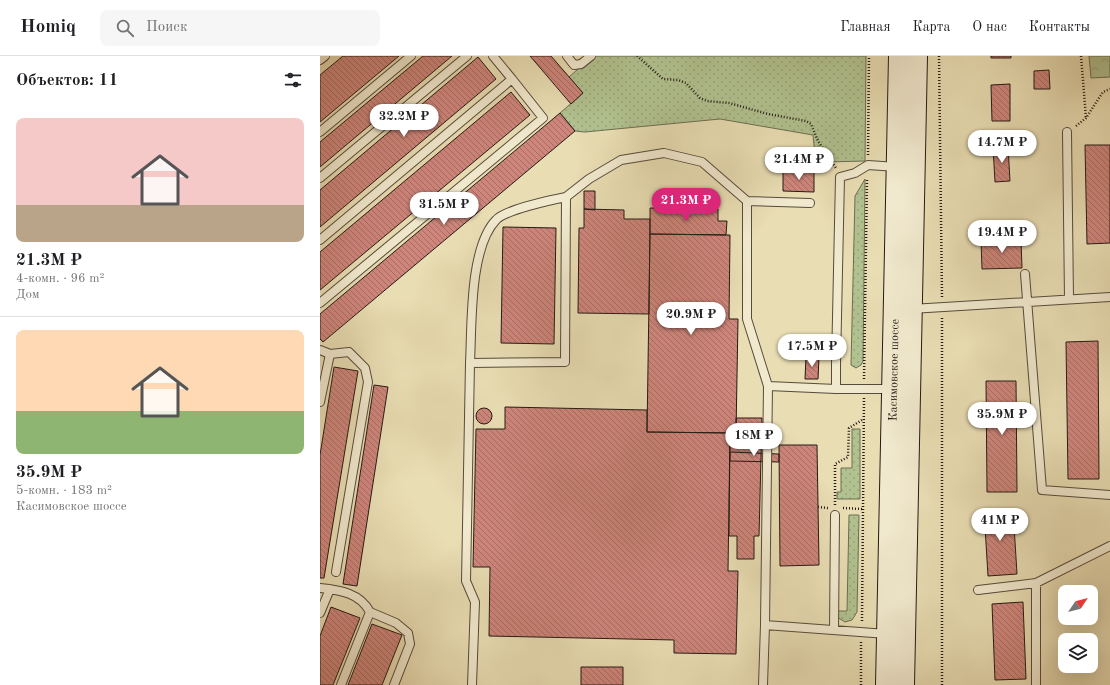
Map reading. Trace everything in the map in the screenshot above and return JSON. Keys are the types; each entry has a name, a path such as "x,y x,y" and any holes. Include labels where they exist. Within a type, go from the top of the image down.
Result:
{"main road":[{"name":"Касимовское шоссе","path":"900,56 898,167 903,310 903,685"},
{"name":"Касимовское шоссе","path":"887,685 893,389 903,310 916,56"}],"lane":[{"path":"320,60 325,56"},
{"path":"320,132 411,56"},
{"path":"320,178 466,56"},
{"path":"320,303 543,118 493,56"},
{"path":"567,56 574,65 581,64 591,56"},
{"path":"320,240 512,79"},
{"path":"1067,132 1069,299"},
{"path":"472,685 475,602 466,581 470,363 474,289 481,244 496,219 524,207 566,197 589,179 621,160 664,153 702,162 747,201 810,203"},
{"path":"836,389 840,178 855,173 868,165 898,167"},
{"path":"470,363 565,362 566,197"},
{"path":"747,201 747,319 768,386 766,625 763,685"},
{"path":"1025,274 1042,490 1110,495"},
{"path":"903,310 1110,297"},
{"path":"320,350 330,354 349,352 365,368 368,382 336,572"},
{"path":"320,402 330,354"},
{"path":"768,386 836,389 893,389"},
{"path":"834,630 835,515"},
{"path":"978,590 1036,583 1110,546"},
{"path":"1036,583 1036,685"},
{"path":"320,588 353,595 365,603 370,612 396,623 408,633 410,644 394,685"},
{"path":"320,614 330,589"},
{"path":"341,685 370,612"},
{"path":"766,625 887,634"}],"path":[{"path":"637,56 663,80 678,80 686,83 700,98 707,101 729,103 762,113 806,121 811,124 818,141 833,162 840,178"},
{"path":"861,685 863,419 869,56"},
{"path":"939,56 942,307 942,685"},
{"path":"1081,56 1086,118"},
{"path":"1067,132 1086,118 1103,92 1110,89"},
{"path":"835,515 835,464 848,457 849,428 863,419"}],"green space":[{"path":"593,56 866,56 865,161 826,162 821,158 816,164 813,135 720,119 585,132 575,131 560,113 583,93 569,77"},
{"path":"1089,56 1110,56 1110,77 1091,78"},
{"path":"865,179 863,361 861,365 856,368 851,365 855,196"},
{"path":"852,429 860,429 860,499 837,499 837,492 841,492 841,468 852,468"},
{"path":"849,515 859,515 857,612 852,620 845,622 837,617 839,611 847,611"}],"building":[{"path":"343,56 399,56 320,122 320,75"},
{"path":"423,56 452,56 320,167 320,142"},
{"path":"530,56 551,56 583,93 571,104"},
{"path":"991,56 1011,56 1011,58 991,58"},
{"path":"478,57 496,79 320,227 320,190"},
{"path":"1049,70 1050,89 1034,89 1034,71"},
{"path":"1010,84 1010,121 992,121 991,85"},
{"path":"511,92 530,115 320,290 320,252"},
{"path":"560,113 575,131 323,342 320,339 320,314"},
{"path":"1085,145 1110,145 1110,243 1087,244"},
{"path":"1008,146 1010,181 995,182 993,147"},
{"path":"783,170 814,170 814,192 783,191"},
{"path":"584,191 595,191 595,210 584,209"},
{"path":"650,208 718,209 718,221 727,221 726,235 650,234"},
{"path":"584,209 624,210 624,219 650,219 649,314 578,313 579,228 584,228"},
{"path":"503,227 556,228 554,344 501,343"},
{"path":"650,234 730,235 729,319 738,319 736,433 647,432"},
{"path":"1021,240 1022,268 982,269 981,241"},
{"path":"1098,341 1099,479 1068,479 1066,342"},
{"path":"806,357 819,357 818,379 805,379"},
{"path":"334,367 358,371 324,578 320,578 320,455"},
{"path":"986,381 1016,381 1017,492 987,492"},
{"path":"374,385 388,387 357,586 343,584"},
{"path":"505,407 647,410 647,432 730,433 728,571 738,571 736,654 674,653 674,640 489,636 490,567 473,567 476,429 505,429"},
{"path":"484,408 490,410 492,416 490,422 484,424 478,422 476,416 478,410"},
{"path":"736,418 762,418 759,536 754,536 754,559 737,559 737,536 729,536 730,433 736,433"},
{"path":"779,445 817,445 819,565 780,566"},
{"path":"730,452 779,454 779,462 730,461"},
{"path":"1013,509 1017,574 988,576 984,510"},
{"path":"1023,602 1026,679 995,680 992,604"},
{"path":"331,607 360,618 333,685 320,685 320,636"},
{"path":"372,624 402,635 382,685 348,685"},
{"path":"581,667 623,667 623,685 581,685"}]}
